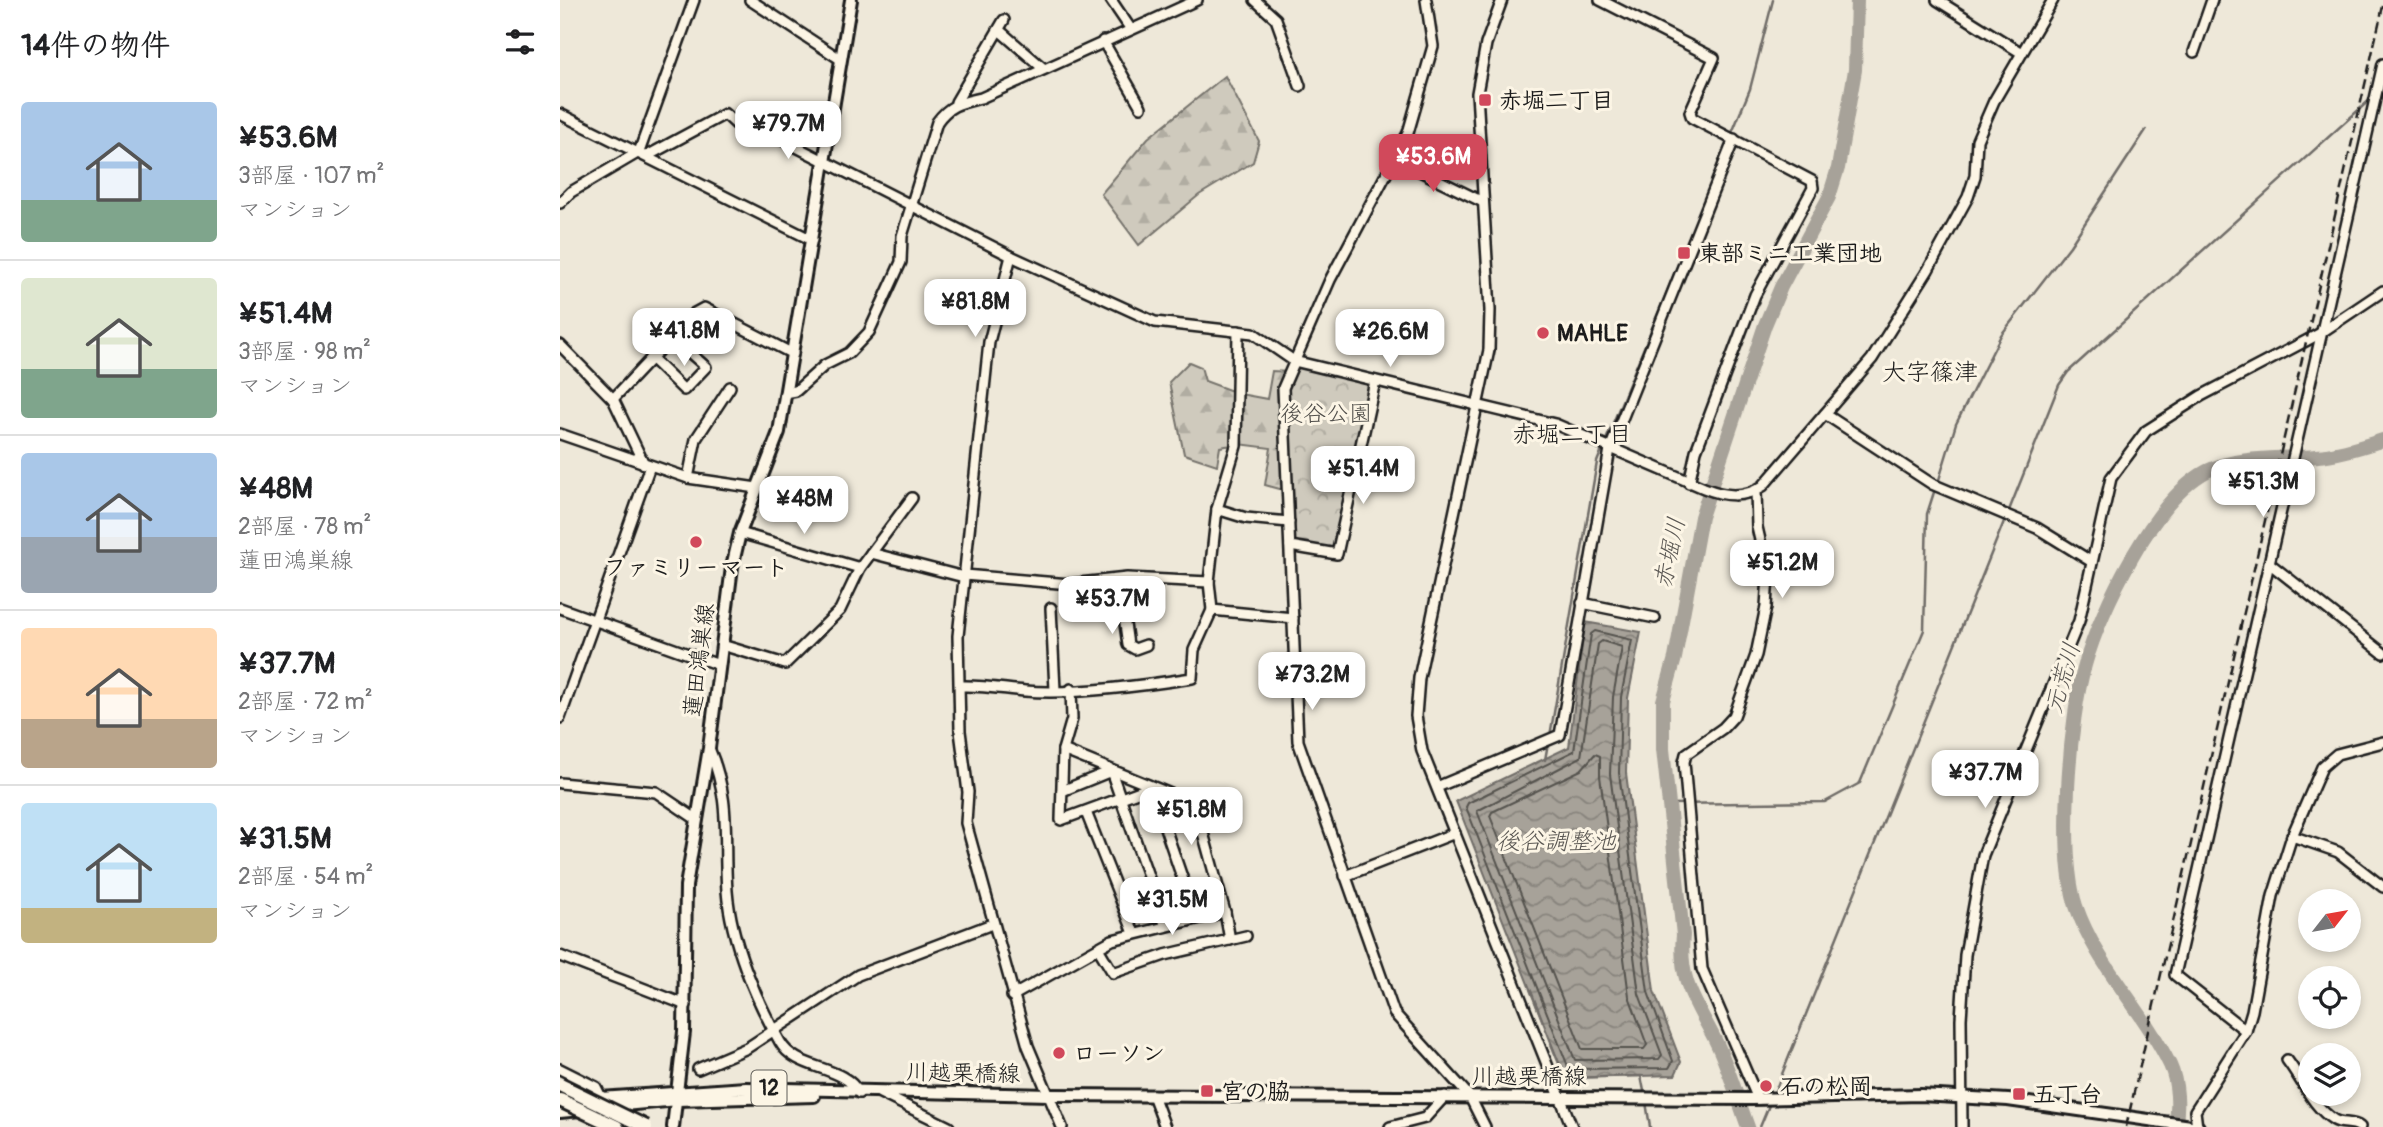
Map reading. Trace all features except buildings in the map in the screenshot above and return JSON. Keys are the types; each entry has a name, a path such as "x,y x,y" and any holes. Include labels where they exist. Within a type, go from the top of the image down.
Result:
{"highway":[{"path":"560,1079 632,1120"},
{"path":"560,1085 646,1127"},
{"path":"560,1102 616,1127"}],"main road":[{"name":"蓮田鴻巣線","path":"673,1127 685,1005 685,886 709,748 732,566 740,533 779,432 851,0"},
{"name":"川越栗橋線","path":"560,1102 601,1097 678,1095 768,1088 859,1093 1049,1095 1733,1099 1963,1097 2040,1104 2142,1123 2194,1127"},
{"name":"川越栗橋線","path":"560,1112 678,1095"}],"street":[{"path":"643,154 694,0"},
{"path":"750,0 840,59"},
{"path":"1111,0 1130,28"},
{"path":"956,102 981,98 1130,28 1197,0"},
{"path":"1255,0 1276,19 1300,86"},
{"path":"1426,0 1433,46 1408,133 1330,280 1283,388 1298,741 1394,1013 1470,1097 1485,1127"},
{"path":"1503,0 1486,44 1476,93 1490,333 1478,407 1416,699 1422,751 1572,1127"},
{"path":"1600,0 1714,58 1690,112 1692,118 1812,181 1813,188 1755,295 1696,452 1689,483"},
{"path":"1937,0 2020,52"},
{"path":"560,203 572,192 725,114 740,128 753,134 763,130 1011,256 1154,322 1238,331 1264,338 1294,361 1555,424 1689,483 1722,495 1741,496 1756,490 1872,359 1964,207 1975,176 1977,140 2020,52 2036,32 2053,0"},
{"path":"2194,52 2212,0"},
{"path":"785,393 796,391 825,365 849,353 869,332 901,262 902,236 910,204 937,122 956,102 1004,20"},
{"path":"999,30 1044,69"},
{"path":"1102,41 1141,107"},
{"path":"2246,1031 2175,975 2319,334 2383,64"},
{"path":"560,114 812,240"},
{"path":"1437,787 1560,735 1611,449 1734,139"},
{"path":"1395,159 1483,202"},
{"path":"1011,256 989,342 958,636 960,731 968,792 965,823 1012,996 1028,1046 1062,1127"},
{"path":"1962,1127 1961,1019 1965,955 1983,855 2080,621 2110,478 2146,431 2201,396 2319,334 2383,291"},
{"path":"613,399 693,314 704,308 793,354"},
{"path":"960,686 1055,690 1158,684 1192,678 1194,650 1212,610 1209,582 1217,509 1236,446 1238,331"},
{"path":"651,358 684,390 706,367 671,337"},
{"path":"560,345 613,399 647,465 560,718"},
{"path":"1290,546 1337,554 1375,381"},
{"path":"688,478 695,439 730,387"},
{"path":"1825,414 1932,484 2037,528 2092,562"},
{"path":"560,434 688,478 757,488"},
{"path":"1755,1099 1702,969 1684,762 1686,754 1723,728 1734,716 1756,655 1766,607 1768,575 1757,527 1756,490"},
{"path":"722,645 785,664 840,610 859,568 912,498"},
{"path":"1217,509 1246,518 1289,522"},
{"path":"740,533 859,568"},
{"path":"871,554 964,576 1070,584 1127,579 1209,582"},
{"path":"2269,564 2383,653"},
{"path":"1103,581 1108,606 1124,617 1128,645 1135,649 1146,645"},
{"path":"1582,603 1655,618"},
{"path":"560,608 719,665"},
{"path":"1051,608 1055,690"},
{"path":"1212,610 1293,618"},
{"path":"1071,689 1072,719 1063,750 1061,820 1151,787"},
{"path":"2194,1127 2195,1111 2246,1031 2252,1012 2273,896 2292,836 2322,767 2337,754 2383,741"},
{"path":"709,748 722,779 727,817 727,891 739,947 774,1030 790,1054 848,1080 859,1093"},
{"path":"1063,750 1195,804 1225,912 1230,940"},
{"path":"1062,791 1111,771"},
{"path":"1111,771 1119,800 1165,924"},
{"path":"560,783 656,792 696,819"},
{"path":"1151,787 1196,918"},
{"path":"1086,812 1134,933"},
{"path":"1345,876 1455,833"},
{"path":"2292,836 2338,852 2383,887"},
{"path":"1012,996 1098,948 1134,933 1225,912"},
{"path":"698,1069 747,1048 858,975 992,924"},
{"path":"1098,948 1113,973 1165,955 1246,936"},
{"path":"560,956 685,1005"},
{"path":"2287,1060 2307,1088 2315,1106 2337,1122 2355,1123 2360,1127"},
{"path":"560,1069 596,1087 601,1097"},
{"path":"880,1093 949,1127"},
{"path":"1153,1095 1165,1127"},
{"path":"1390,1127 1424,1118 1445,1096"}],"green space":[{"path":"1225,76 1259,141 1253,162 1199,195 1139,245 1101,194 1148,138"},
{"name":"後谷公園","path":"1294,361 1375,381 1337,554 1290,546 1283,388"},
{"path":"1189,362 1201,367 1205,381 1240,394 1267,399 1272,371 1290,372 1287,491 1265,485 1271,448 1239,444 1220,447 1217,465 1184,454 1169,382"}],"water":[{"name":"後谷調整池","path":"1585,622 1641,632 1628,698 1626,773 1654,991 1681,1062 1675,1075 1565,1078 1456,801 1569,747"}],"waterway":[{"path":"1550,736 1597,462 1750,89 1773,0"},
{"name":"赤堀川","path":"1748,1127 1722,1056 1691,993 1684,967 1663,749 1663,701 1675,658 1701,517 1765,325 1781,287 1829,197 1838,168 1855,70 1857,0"},
{"path":"2008,513 2059,385 2068,372 2373,97"},
{"path":"1938,483 1956,424 2001,335 2070,246 2146,130"},
{"name":"元荒川","path":"2175,1127 2177,1096 2170,1065 2147,1025 2095,948 2076,906 2071,883 2068,854 2068,786 2074,718 2085,665 2103,615 2132,557 2168,505 2187,485 2207,471 2234,462 2327,455 2383,440"},
{"path":"1668,804 1825,802 1860,783 1924,630 1927,514 1935,489"},
{"path":"1774,1094 2005,519"},
{"path":"1545,760 1548,743"},
{"path":"1530,989 1543,1022"},
{"path":"1551,1044 1565,1078 1641,1076 1645,1096"},
{"path":"1646,1102 1650,1127"},
{"path":"1760,1127 1770,1103"}],"railway":[{"path":"2126,1127 2383,6"}],"place":[{"name":"赤堀二丁目","path":"1485,100"},
{"name":"東部ミニ工業団地","path":"1684,253"},
{"name":"MAHLE","path":"1543,333"},
{"name":"ファミリーマート","path":"696,542"},
{"name":"ローソン","path":"1059,1053"},
{"name":"石の松岡","path":"1766,1086"},
{"name":"宮の脇","path":"1207,1091"},
{"name":"五丁台","path":"2019,1094"}],"district":[{"name":"大字篠津","path":"1930,372"},
{"name":"赤堀二丁目","path":"1572,434"}]}
